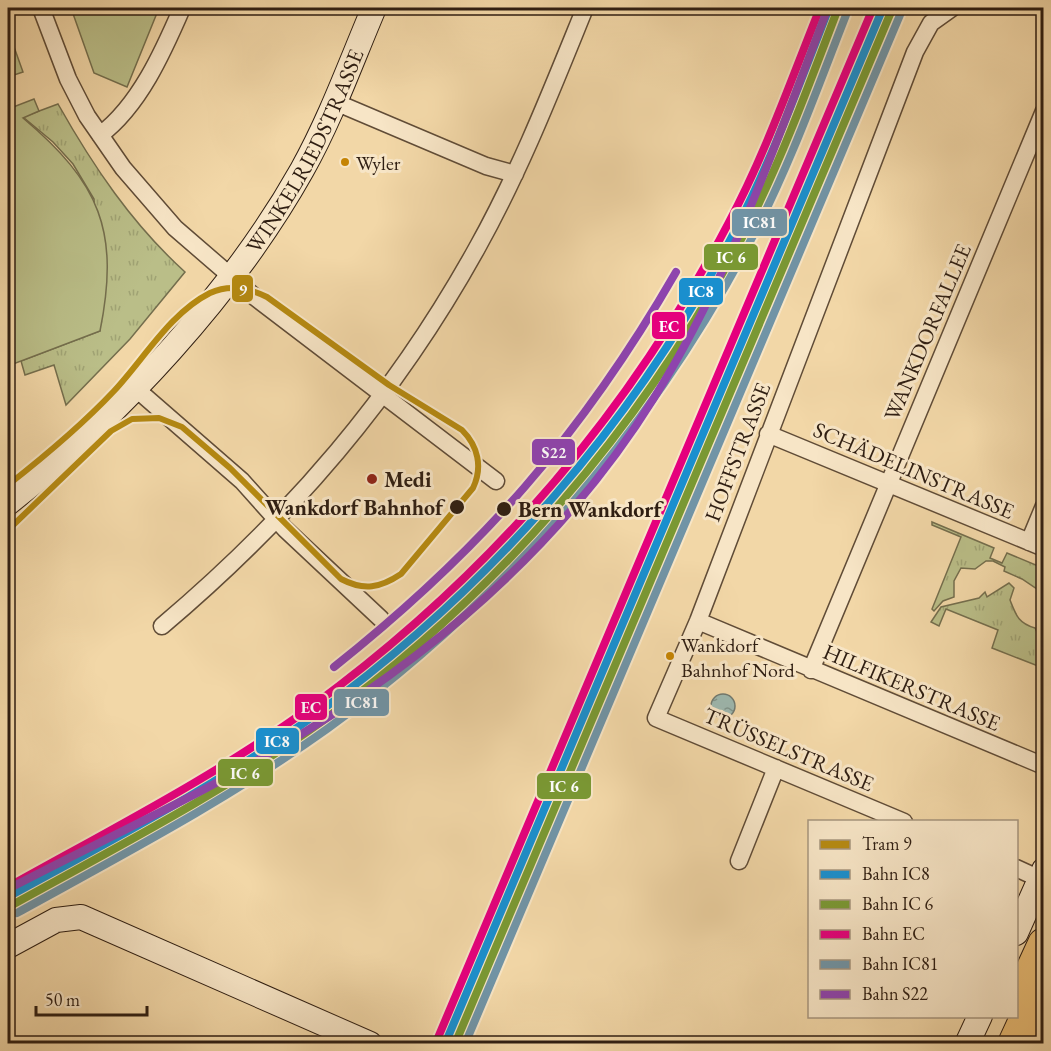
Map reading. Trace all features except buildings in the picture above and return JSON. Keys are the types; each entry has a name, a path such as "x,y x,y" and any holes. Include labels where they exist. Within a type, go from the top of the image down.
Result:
{"highway":[{"path":"1018,1000 1044,944"},
{"path":"1014,1044 1044,979"},
{"path":"996,1044 1009,1018"},
{"path":"1036,1044 1044,1027"}],"main road":[{"name":"WINKELRIEDSTRASSE","path":"8,503 102,420 134,387 232,276 265,232 294,184 335,102 374,8"},
{"name":"WINKELRIEDSTRASSE","path":"8,487 102,420"},
{"name":"WINKELRIEDSTRASSE","path":"8,521 83,446 102,420"},
{"path":"1018,931 1042,874"},
{"path":"8,946 56,920 81,917 370,1044"},
{"path":"967,1044 980,1018"}],"street":[{"path":"40,8 68,79 87,116 123,168 175,228 256,298 496,481"},
{"path":"100,135 116,123 129,107 182,8"},
{"path":"162,626 278,520 336,454 383,394 448,298 515,174 585,8"},
{"name":"HOFFSTRASSE","path":"656,718 698,621 915,52 931,23 952,8"},
{"path":"335,102 486,166 515,174"},
{"name":"WANKDORFALLEE","path":"811,670 1044,111"},
{"path":"134,387 242,482 381,619"},
{"name":"SCHÄDELINSTRASSE","path":"768,434 1036,545"},
{"path":"1036,545 1044,506"},
{"name":"HILFIKERSTRASSE","path":"698,621 1044,766"},
{"name":"TRÜSSELSTRASSE","path":"656,718 899,820"},
{"path":"739,861 776,768"},
{"path":"1018,868 1042,874"}],"green space":[{"path":"71,8 159,8 127,87 94,73"},
{"path":"8,30 23,72 8,77"},
{"path":"34,99 39,111 23,118 70,165 98,211 105,237 106,296 100,331 8,366 8,109"},
{"path":"58,104 85,150 115,193 148,234 185,272 130,339 66,405 54,365 25,375 21,361 100,331 94,199 73,164 53,142 23,117"},
{"path":"932,522 994,548 990,558 1002,563 1007,553 1043,568 1043,593 1022,579 1004,571 1005,567 993,561 986,561 975,569 961,568 954,581 954,597 943,601 934,611 932,609 961,537 932,525"},
{"path":"1009,583 1014,588 1010,600 1016,614 1025,624 1035,628 1043,644 1043,668 992,648 998,630 946,609 939,626 931,622 941,607 979,598 985,592 987,597"}],"water":[{"path":"723,694 732,697 735,706 732,715 723,718 714,715 711,706 714,697"}],"tram line":[{"name":"9","path":"8,485 63,440 102,404 182,312 210,293 232,288 246,289 267,297 389,385 462,430 472,443 478,465 473,488 401,574 372,586 357,585 341,579 230,468 182,427 159,418 132,419 111,431 8,530"}],"rail line":[{"name":"EC","path":"8,887 162,802 238,756 311,707 436,605 493,549 547,490 598,428 645,363 688,295 728,224 754,171 820,8"},
{"name":"S22","path":"8,889 235,773 359,697 455,624 543,541 583,496 620,448 654,398 681,352 729,256 771,158 828,8"},
{"name":"IC8","path":"8,897 164,811 278,741 380,665 441,612 500,555 554,496 606,433 653,367 697,298 737,227 762,174 829,8"},
{"name":"EC","path":"437,1040 873,8"},
{"name":"IC8","path":"445,1044 883,8"},
{"name":"IC81","path":"17,913 214,803 290,755 392,679 455,625 513,568 620,444 668,377 712,308 753,236 779,182 846,15"},
{"name":"IC81","path":"465,1044 900,15"},
{"name":"S22","path":"334,667 436,579 525,487 604,386 676,272"}],"transit line":[{"path":"12,905 170,818 247,772 321,722 386,672 448,618 506,562 562,502 613,439 661,373 705,304 745,232 771,178 837,11"},
{"path":"455,1044 891,12"}],"place":[{"name":"Wyler","path":"345,162"},
{"name":"Medi","path":"372,479"},
{"name":"Wankdorf Bahnhof","path":"457,507"},
{"name":"Bern Wankdorf","path":"504,509"},
{"name":"Wankdorf Bahnhof Nord","path":"670,656"}]}
